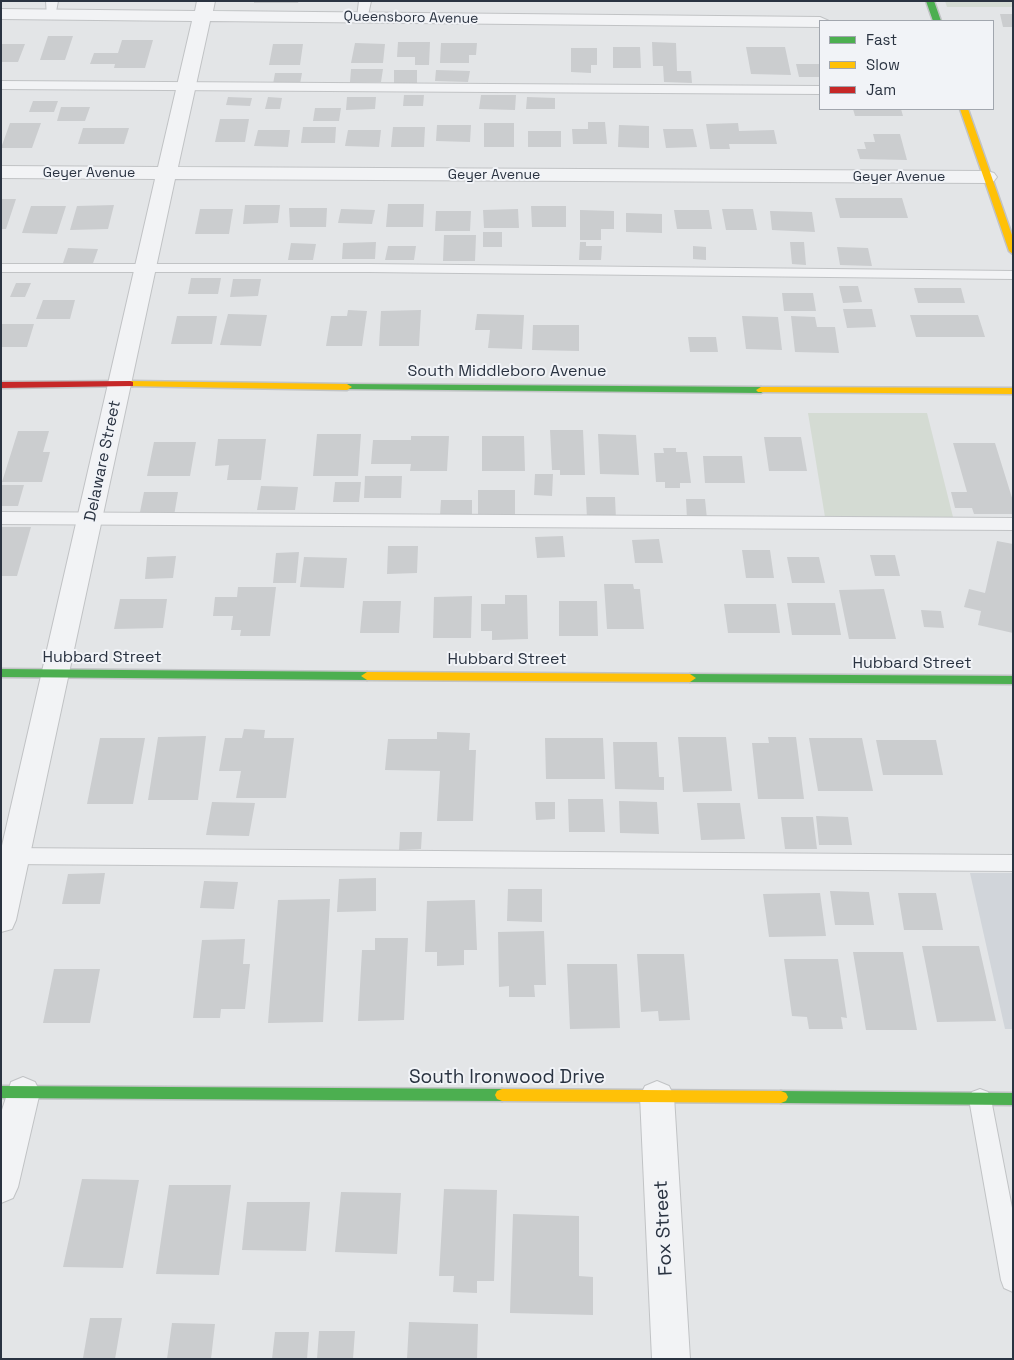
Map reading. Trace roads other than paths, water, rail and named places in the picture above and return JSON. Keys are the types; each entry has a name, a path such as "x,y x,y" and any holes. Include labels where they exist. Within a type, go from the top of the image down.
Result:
{"street":[{"path":"930,1 937,20"},
{"name":"Queensboro Avenue","path":"1,14 52,8 364,9 819,22"},
{"name":"Delaware Street","path":"1,920 8,856 55,674 118,384 168,174 204,9"},
{"path":"964,110 1013,251"},
{"name":"Geyer Avenue","path":"1,172 986,177"},
{"name":"South Middleboro Avenue","path":"1,385 118,384 1013,391"},
{"name":"Hubbard Street","path":"1,674 1013,680"},
{"path":"1,1187 12,1092"},
{"name":"South Ironwood Drive","path":"12,1092 1013,1099"},
{"name":"Fox Street","path":"657,1096 671,1359"}],"lane":[{"path":"1,85 819,90"},
{"path":"1,268 369,268 1013,274"},
{"path":"1,518 1013,524"},
{"path":"8,856 1013,864"},
{"path":"980,1099 1013,1280"}]}
